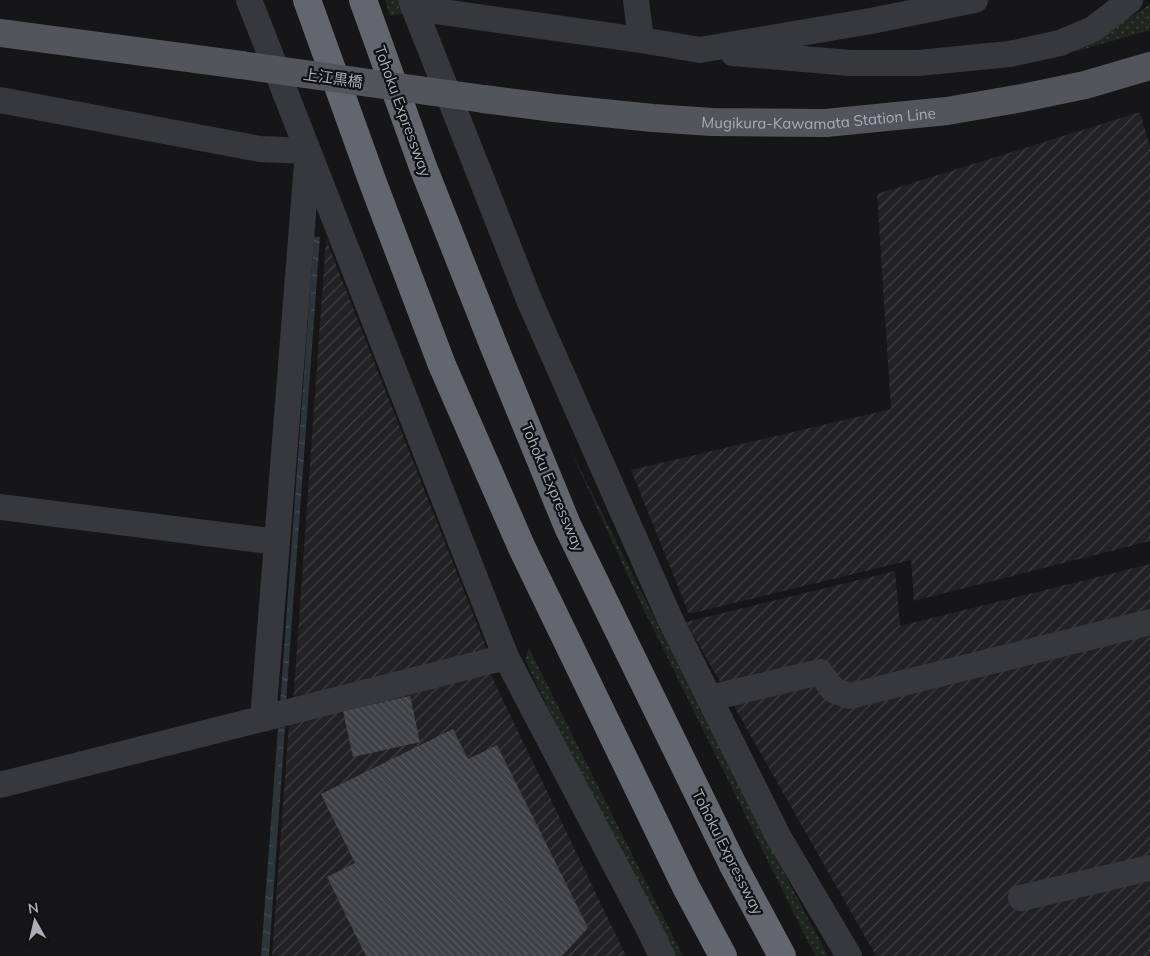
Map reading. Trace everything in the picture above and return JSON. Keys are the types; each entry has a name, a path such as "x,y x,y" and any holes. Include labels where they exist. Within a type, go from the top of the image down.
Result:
{"highway":[{"path":"307,0 376,192 445,374 522,548 686,887 722,956"},
{"name":"Tohoku Expressway","path":"363,0 423,167 568,527 733,865 782,956"}],"main road":[{"name":"上江黒橋","path":"0,33 484,99"},
{"name":"Mugikura-Kawamata Station Line","path":"484,99 702,122 826,122 947,111 1012,100 1085,85 1150,66"}],"street":[{"path":"249,0 506,657 662,956"},
{"path":"636,0 641,40"},
{"path":"700,50 870,10 974,0"},
{"path":"412,4 700,50 850,63 918,63 1010,54 1060,43 1093,29 1130,0"},
{"path":"412,4 530,302 670,619 778,836 849,956"},
{"path":"0,100 260,149 308,151"},
{"path":"263,719 308,151"},
{"path":"0,506 277,542"},
{"path":"710,698 820,672 833,690 850,696 1150,622"},
{"path":"0,785 506,657"},
{"path":"1021,898 1150,868"}],"shaded area":[{"path":"385,0 403,0 408,12 390,16"},
{"path":"1150,4 1150,30 1074,52 1092,39"},
{"path":"1140,112 1150,147 1150,541 914,601 911,560 689,614 631,470 891,409 877,194"},
{"path":"326,239 488,652 293,704"},
{"path":"568,445 729,766 828,956 816,956 807,940 641,604"},
{"path":"1150,564 1150,956 876,956 686,622 895,571 900,626"},
{"path":"529,648 683,956 666,956 525,659"},
{"path":"490,673 626,956 272,956 289,723"}],"water":[{"path":"314,237 320,237 286,702 280,705"},
{"path":"285,727 269,956 261,956 278,728"}],"building":[{"path":"410,696 420,742 353,757 343,711"},
{"path":"453,729 468,759 497,745 588,928 562,956 366,956 327,877 355,863 321,794"}]}
